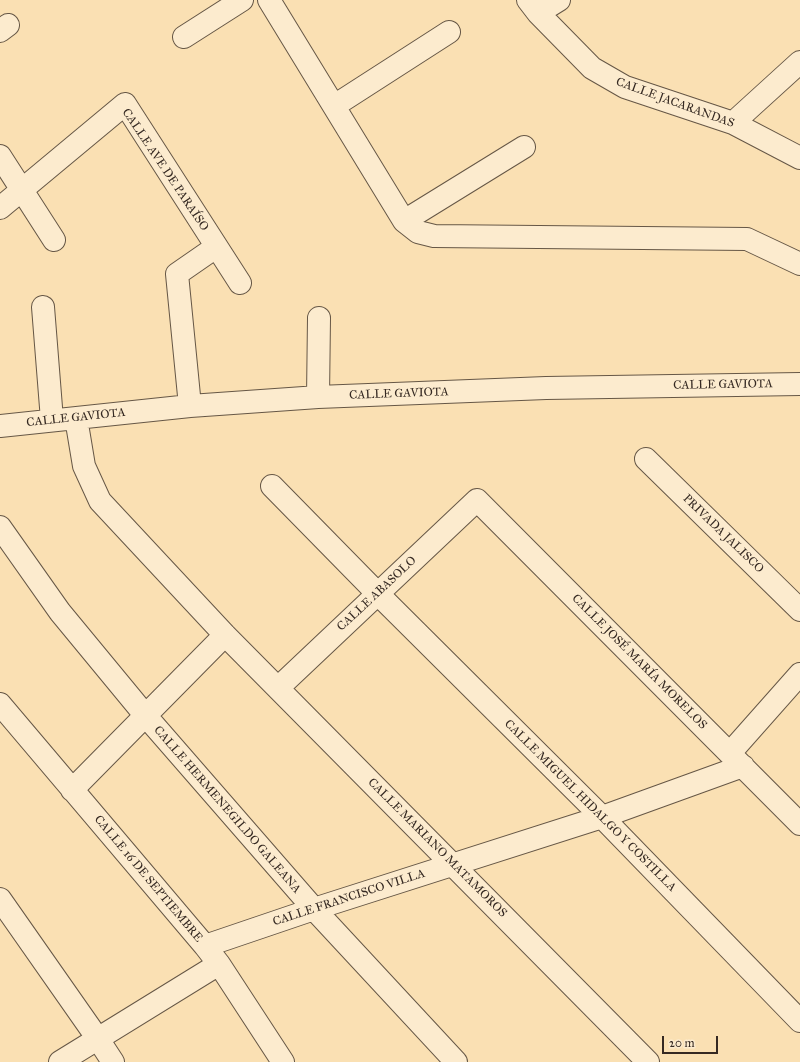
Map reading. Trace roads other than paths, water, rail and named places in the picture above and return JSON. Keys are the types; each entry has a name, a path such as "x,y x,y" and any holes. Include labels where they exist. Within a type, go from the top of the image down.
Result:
{"street":[{"path":"184,37 242,0"},
{"path":"269,0 404,221 418,232 434,236 747,239 800,264"},
{"path":"533,7 560,0"},
{"name":"CALLE JACARANDAS","path":"533,7 592,68 624,87 733,123 800,158"},
{"path":"334,106 449,32"},
{"path":"733,123 800,62"},
{"name":"CALLE AVE DE PARAÍSO","path":"0,208 125,104 240,283"},
{"path":"404,221 524,147"},
{"path":"0,156 54,240"},
{"path":"190,406 177,274 216,247"},
{"path":"43,307 52,420"},
{"path":"318,397 319,318"},
{"name":"CALLE GAVIOTA","path":"0,426 190,406 318,397 546,388 800,384"},
{"name":"CALLE MARIANO MATAMOROS","path":"76,418 84,466 100,501 224,635 648,1062"},
{"name":"PRIVADA JALISCO","path":"646,458 800,610"},
{"name":"CALLE MIGUEL HIDALGO Y COSTILLA","path":"272,486 602,817 800,1021"},
{"name":"CALLE ABASOLO","path":"278,688 477,500"},
{"name":"CALLE JOSÉ MARÍA MORELOS","path":"477,500 800,824"},
{"name":"CALLE HERMENEGILDO GALEANA","path":"0,527 60,612 145,715 314,909 456,1062"},
{"path":"72,790 224,635"},
{"path":"736,760 800,674"},
{"name":"CALLE 16 DE SEPTIEMBRE","path":"0,704 205,946 219,964 283,1062"},
{"name":"CALLE FRANCISCO VILLA","path":"205,946 314,909 602,817 736,760"},
{"path":"0,899 113,1062"},
{"path":"60,1062 219,964"}]}
